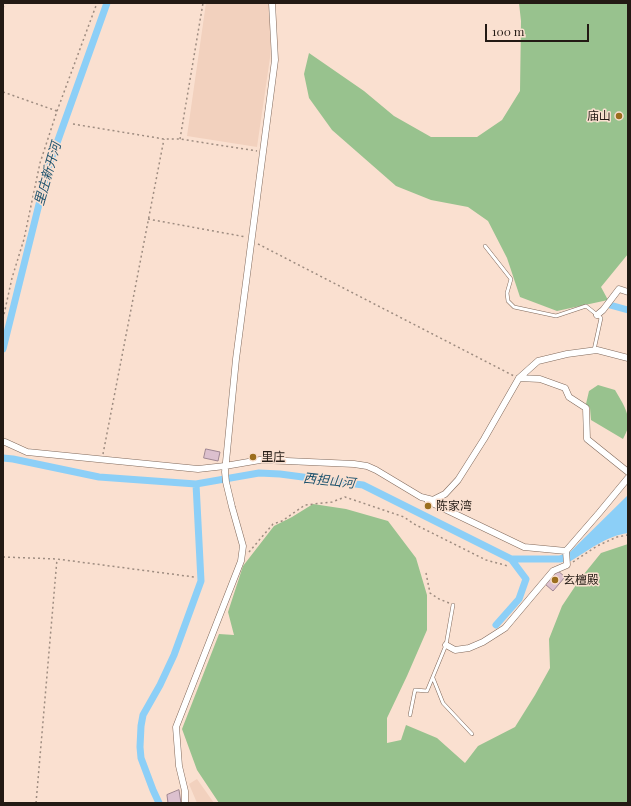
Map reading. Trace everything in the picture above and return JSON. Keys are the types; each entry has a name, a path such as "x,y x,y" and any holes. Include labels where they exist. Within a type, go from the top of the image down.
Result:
{"street":[{"path":"185,803 185,791 179,766 176,727 242,561 243,546 226,482 225,469 236,359 275,60 272,3"},
{"path":"597,315 604,310 620,289 628,292"},
{"path":"421,498 433,500 445,494 458,480 484,439 519,378 538,361 567,354 594,350 628,358"},
{"path":"519,378 540,379 565,388 569,397 586,408 587,439 628,472"},
{"path":"3,442 27,452 198,470 225,469 260,460 302,461 367,466 421,498 524,547 566,551"},
{"path":"446,646 455,650 469,648 483,642 504,628 553,571 567,565 566,551 628,478"}],"lane":[{"path":"485,246 511,279 507,293 508,301 514,307 556,316 586,306 601,318 594,350"},
{"path":"410,715 415,690 428,691 446,646 453,605"},
{"path":"433,678 443,704 472,734"}],"path":[{"path":"3,8 5,3"},
{"path":"3,319 12,278 24,239 40,163 57,111 97,3"},
{"path":"180,139 203,3"},
{"path":"3,92 57,111"},
{"path":"73,124 164,139 180,139 263,152"},
{"path":"102,459 164,139"},
{"path":"148,219 252,239 519,378"},
{"path":"242,561 273,524 282,521 305,505 332,502 345,497 404,517 414,524 486,560 508,566"},
{"path":"567,565 597,546 617,537 628,535"},
{"path":"3,557 57,559 194,577"},
{"path":"36,803 57,559"},
{"path":"426,573 430,593 438,599 453,605"}],"shaded area":[{"path":"206,3 269,3 271,51 257,147 187,136"},
{"path":"197,779 214,803 197,803 189,784"}],"green space":[{"path":"519,3 628,3 628,254 601,287 608,300 557,311 520,297 507,258 488,221 468,207 431,200 396,186 332,130 309,98 304,74 309,53 364,91 394,116 431,137 477,137 502,120 520,91 521,21"},
{"path":"598,385 615,390 625,408 628,417 628,427 623,439 591,420 590,408 586,404 589,391"},
{"path":"313,504 346,509 388,521 416,558 427,595 427,630 387,718 387,743 401,740 406,725 437,738 465,763 478,746 515,727 550,668 549,639 562,606 580,579 601,553 628,544 628,803 219,803 197,770 182,729 219,634 234,635 228,612 243,566 274,526"}],"water":[{"path":"628,495 628,533 612,537 569,562 569,553"}],"building":[{"path":"206,449 220,452 218,461 204,458"},
{"name":"玄檀殿","path":"557,570 565,577 553,591 545,584"},
{"path":"179,790 181,803 168,803 167,795"}],"waterway":[{"name":"里庄新开河","path":"3,349 48,168 107,3"},
{"path":"610,305 628,310"},
{"name":"西担山河","path":"3,458 99,477 196,484 259,473 280,474 363,485 511,559 560,559 571,556"},
{"path":"159,803 141,758 141,726 143,715 160,685 174,655 201,581 196,484"},
{"path":"496,625 519,599 526,579 511,559"}],"place":[{"name":"庙山","path":"619,116"},
{"name":"里庄","path":"253,457"},
{"name":"陈家湾","path":"428,506"},
{"name":"玄檀殿","path":"555,580"}]}
